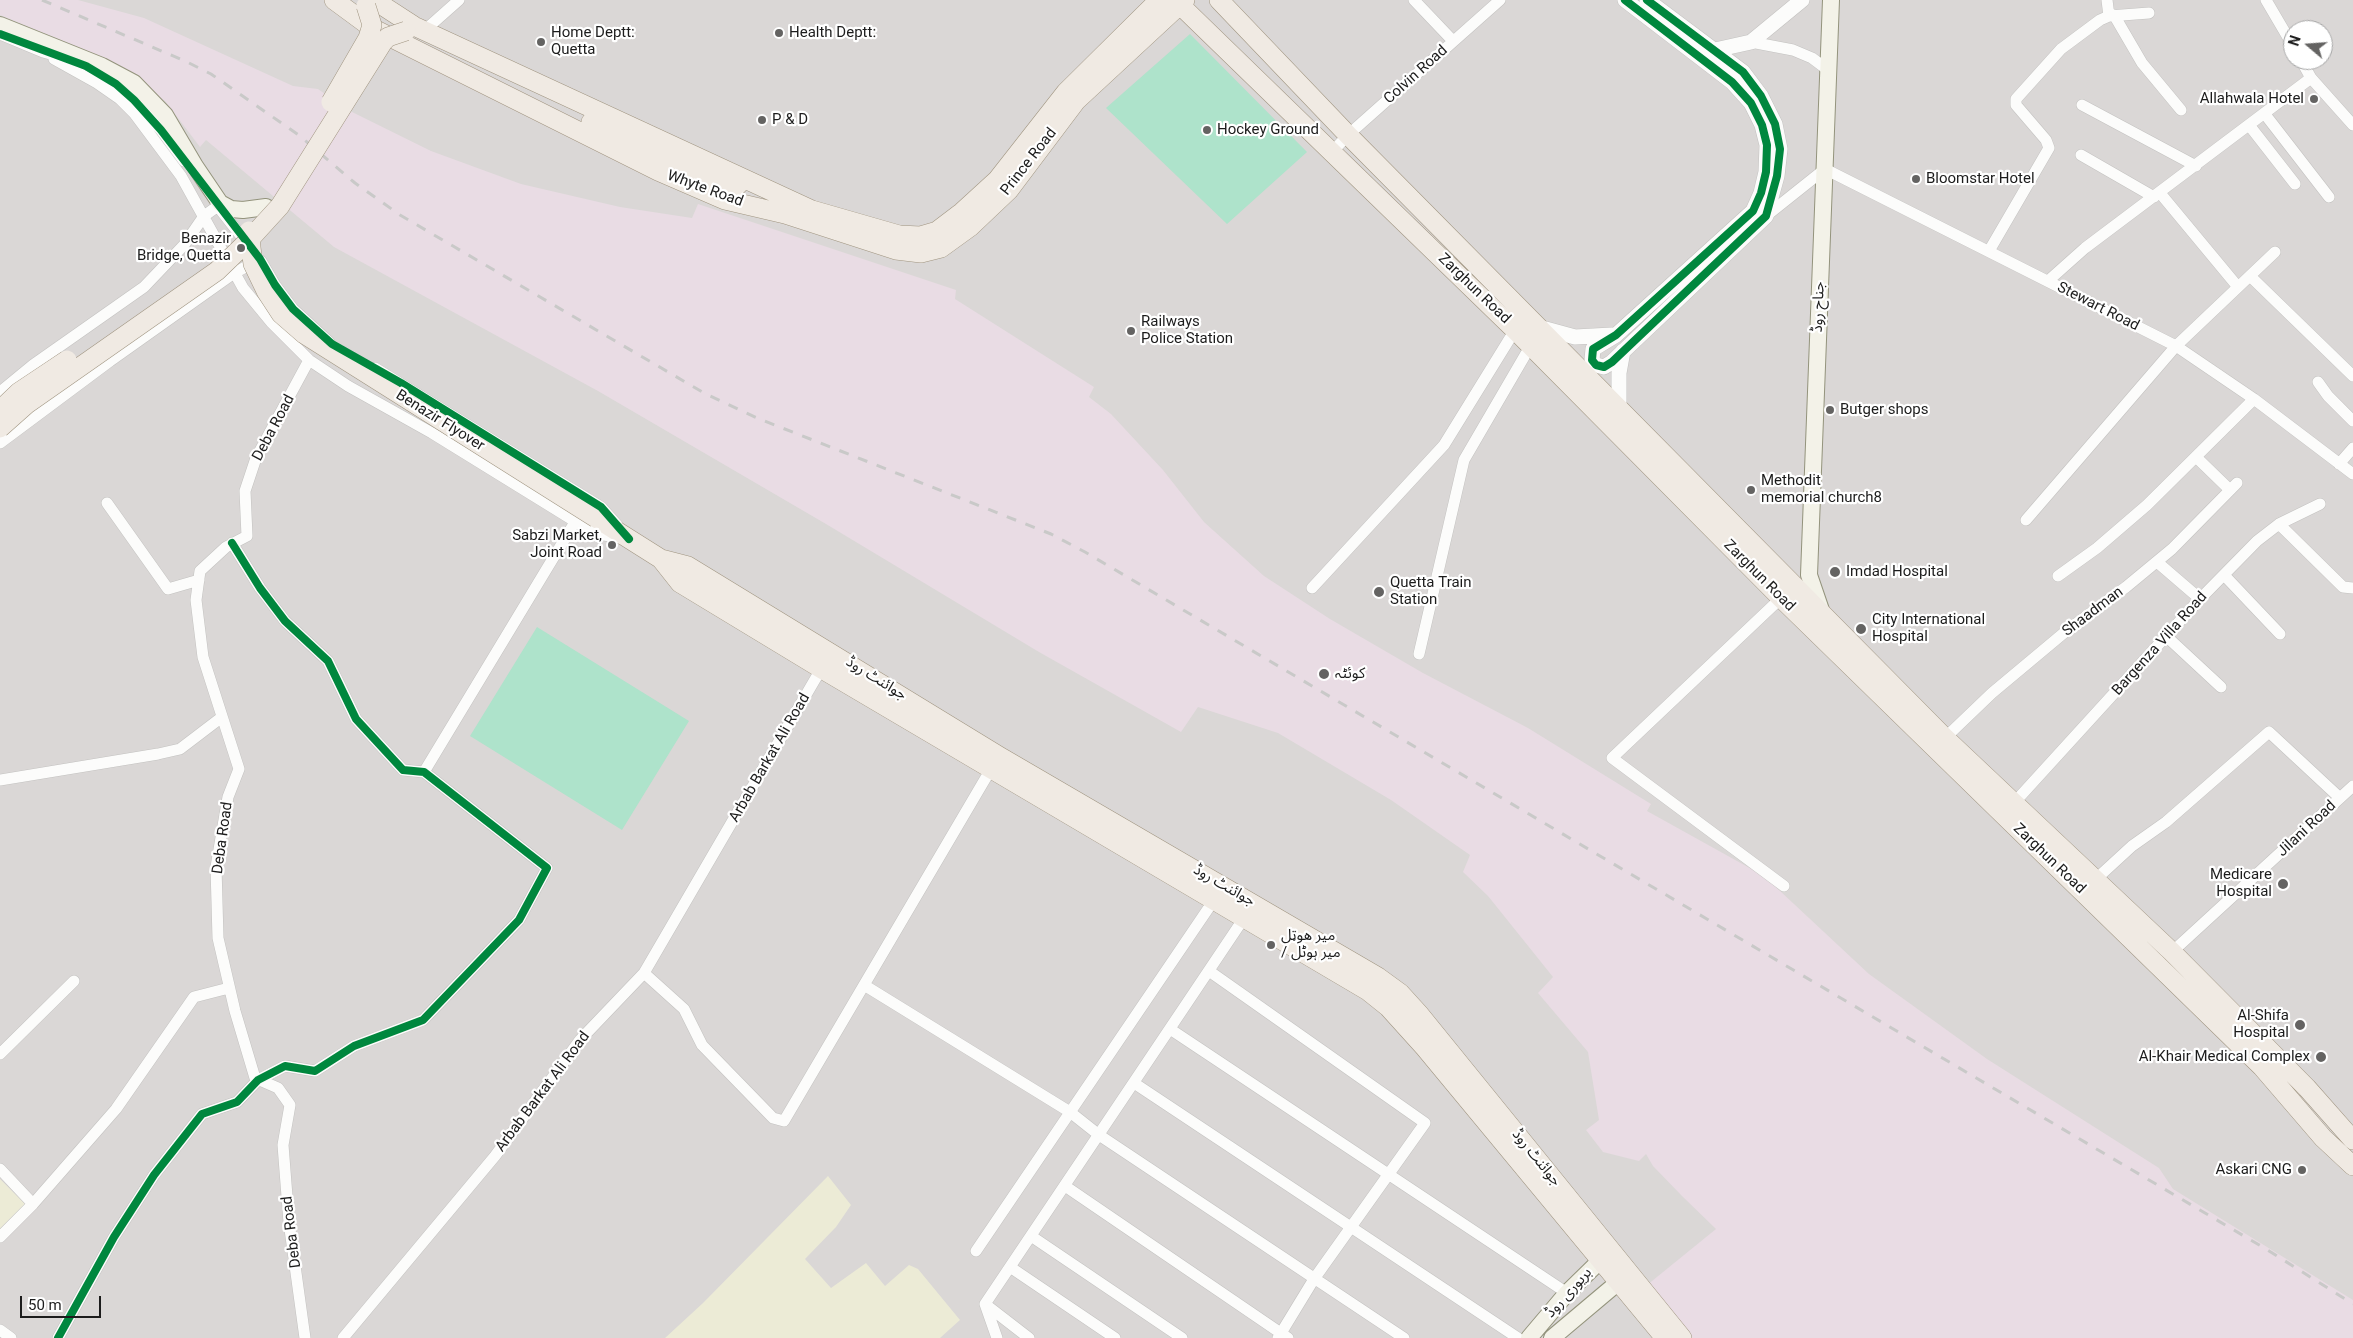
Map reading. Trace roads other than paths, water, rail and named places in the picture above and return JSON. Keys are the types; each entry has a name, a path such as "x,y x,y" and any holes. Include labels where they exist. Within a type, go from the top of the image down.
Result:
{"main road":[{"name":"Whyte Road","path":"334,0 372,28 658,172 725,200 786,206"},
{"name":"Prince Road","path":"786,206 899,235 920,236 937,230 962,212 997,180 1066,92 1159,0"},
{"name":"Zarghun Road","path":"1218,0 1945,738 2172,952 2307,1088 2353,1138"},
{"name":"جناح روڈ","path":"1822,613 1809,575 1831,0"},
{"name":"Prince Road","path":"786,206 896,250 921,253 941,248 970,227 1009,190 1076,100 1180,1"},
{"name":"Zarghun Road","path":"1180,1 1531,345 1781,598 2262,1067 2323,1138 2347,1160 2353,1176"},
{"path":"366,2 415,31"},
{"path":"0,428 27,404 218,271 249,234 282,184 368,38 372,25 366,2"},
{"path":"0,25 102,66 134,83 166,115 195,166 220,203 231,209 244,210 266,207"},
{"name":"Whyte Road","path":"415,31 786,206"},
{"name":"Whyte Road","path":"415,31 676,163 786,206"},
{"path":"0,410 19,392 249,234 280,206 382,42 388,38 415,31"},
{"name":"Benazir Flyover","path":"249,234 253,264 266,291 281,314 304,334 596,518"},
{"name":"جوائنٹ روڈ","path":"596,518 661,560 680,583 822,669 1368,991 1393,1011 1624,1277 1682,1338"},
{"name":"جوائنٹ روڈ","path":"661,560 688,566 1007,760 1378,977 1400,993 1420,1015 1605,1255"},
{"name":"بریوری روڈ","path":"1529,1338 1567,1294 1605,1255"},
{"name":"جوائنٹ روڈ","path":"1624,1277 1664,1338"},
{"name":"بریوری روڈ","path":"1552,1338 1624,1277"}],"street":[{"path":"415,31 459,0"},
{"path":"1414,0 1453,41"},
{"name":"Colvin Road","path":"1332,151 1348,134 1500,0"},
{"path":"1625,0 1732,82 1751,103 1762,125 1766,145 1766,163 1761,193 1752,210 1616,335 1593,349 1592,360 1596,365 1604,367 1623,352 1766,216 1825,169"},
{"path":"1648,0 1743,72 1761,96 1774,124 1780,149 1778,176 1766,216"},
{"path":"1751,42 1802,0"},
{"path":"2107,0 2112,16 2142,64 2181,110"},
{"path":"2266,0 2283,29"},
{"path":"1989,252 2049,148 2046,140 2016,105 2016,100 2061,49 2100,20 2112,16 2149,12"},
{"path":"0,34 43,52 71,60 102,74 116,84 161,130 260,259 275,285 293,309 332,344 401,383 601,507 629,539"},
{"path":"1715,50 1751,42 1793,50 1812,58 1828,70"},
{"path":"43,52 120,99 134,113 176,169 243,288 271,322 309,360 348,386 438,437 574,522 594,533 629,539"},
{"path":"2307,70 2311,78 2353,125"},
{"path":"2048,281 2085,248 2311,78"},
{"path":"2082,106 2196,166"},
{"path":"2264,114 2329,197"},
{"path":"2249,125 2295,184"},
{"path":"2081,155 2157,195 2238,287"},
{"name":"Stewart Road","path":"1825,169 2176,346 2254,399 2353,474"},
{"path":"0,392 33,365 144,287 184,244 204,216 218,206"},
{"path":"2026,520 2176,346 2275,252"},
{"path":"0,443 110,361 234,273 260,259"},
{"path":"2250,276 2353,376"},
{"path":"1542,328 1575,337 1616,335"},
{"path":"1312,588 1444,446 1515,330"},
{"path":"1419,654 1464,460 1531,345"},
{"path":"1619,406 1619,373 1623,352"},
{"name":"Deba Road","path":"305,1338 289,1222 283,1145 290,1105 278,1088 255,1078 229,988 218,938 216,866 228,797 239,768 203,657 196,600 200,571 226,546 248,536 245,491 256,458 309,360"},
{"path":"2318,382 2328,396 2353,421"},
{"path":"2058,576 2097,548 2147,506 2254,399"},
{"path":"2339,464 2353,448"},
{"name":"Shaadman","path":"1945,738 2000,687 2065,632 2172,549 2234,486 2196,457"},
{"path":"107,503 168,589 199,580"},
{"name":"Bargenza Villa Road","path":"2014,803 2200,599 2257,541 2279,524 2320,504"},
{"path":"424,772 574,522"},
{"path":"2279,524 2343,587 2353,588"},
{"path":"58,1338 114,1237 154,1175 202,1114 237,1102 258,1080 285,1066 315,1071 354,1046 423,1020 519,920 547,868 424,772 403,770 356,719 328,661 285,621 260,588 232,544"},
{"path":"2157,562 2200,599"},
{"path":"2224,575 2280,634"},
{"path":"1781,598 1612,758 1784,886"},
{"path":"2166,636 2221,687"},
{"name":"Arbab Barkat Ali Road","path":"343,1338 495,1156 580,1040 644,973 832,652"},
{"path":"0,780 180,749 222,717"},
{"path":"2095,880 2132,846 2166,822 2269,732 2340,798"},
{"path":"644,973 684,1009 702,1045 774,1118 784,1121 991,769"},
{"name":"Jilani Road","path":"2172,952 2353,786"},
{"path":"976,1251 1214,900"},
{"path":"985,1304 1244,918"},
{"path":"1065,1186 1282,1336 1314,1279 1425,1123 1209,971"},
{"path":"0,1054 74,981"},
{"path":"864,985 1070,1112 1099,1135 1404,1338"},
{"path":"0,1237 32,1204 116,1109 194,997 229,988"},
{"path":"1170,1029 1567,1294"},
{"path":"1134,1084 1518,1338"},
{"path":"0,1169 32,1204"},
{"path":"1031,1236 1182,1338"},
{"path":"1010,1267 1115,1338"},
{"path":"985,1304 997,1338"},
{"path":"985,1304 1029,1338"},
{"path":"0,1330 11,1338"}],"railway":[{"path":"42,0 211,74 300,136 355,183 400,215 704,393 757,418 1051,534 1085,552 2266,1249 2353,1304"}],"place":[{"name":"Health Deptt:","path":"779,33"},
{"name":"Home Deptt: Quetta","path":"541,42"},
{"name":"Allahwala Hotel","path":"2314,99"},
{"name":"P & D","path":"762,120"},
{"name":"Hockey Ground","path":"1207,130"},
{"name":"Bloomstar Hotel","path":"1916,179"},
{"name":"Benazir Bridge, Quetta","path":"241,248"},
{"name":"Railways Police Station","path":"1131,331"},
{"name":"Butger shops","path":"1830,410"},
{"name":"Methodit memorial church8","path":"1751,490"},
{"name":"Sabzi Market, Joint Road","path":"612,545"},
{"name":"Imdad Hospital","path":"1835,572"},
{"name":"Quetta Train Station","path":"1379,592"},
{"name":"City International Hospital","path":"1861,629"},
{"name":"کوئٹہ","path":"1324,674"},
{"name":"Medicare Hospital","path":"2283,884"},
{"name":"میر هوټل / میر ہوٹل","path":"1271,945"},
{"name":"Al-Shifa Hospital","path":"2300,1025"},
{"name":"Al-Khair Medical Complex","path":"2321,1057"},
{"name":"Askari CNG","path":"2302,1170"}]}
